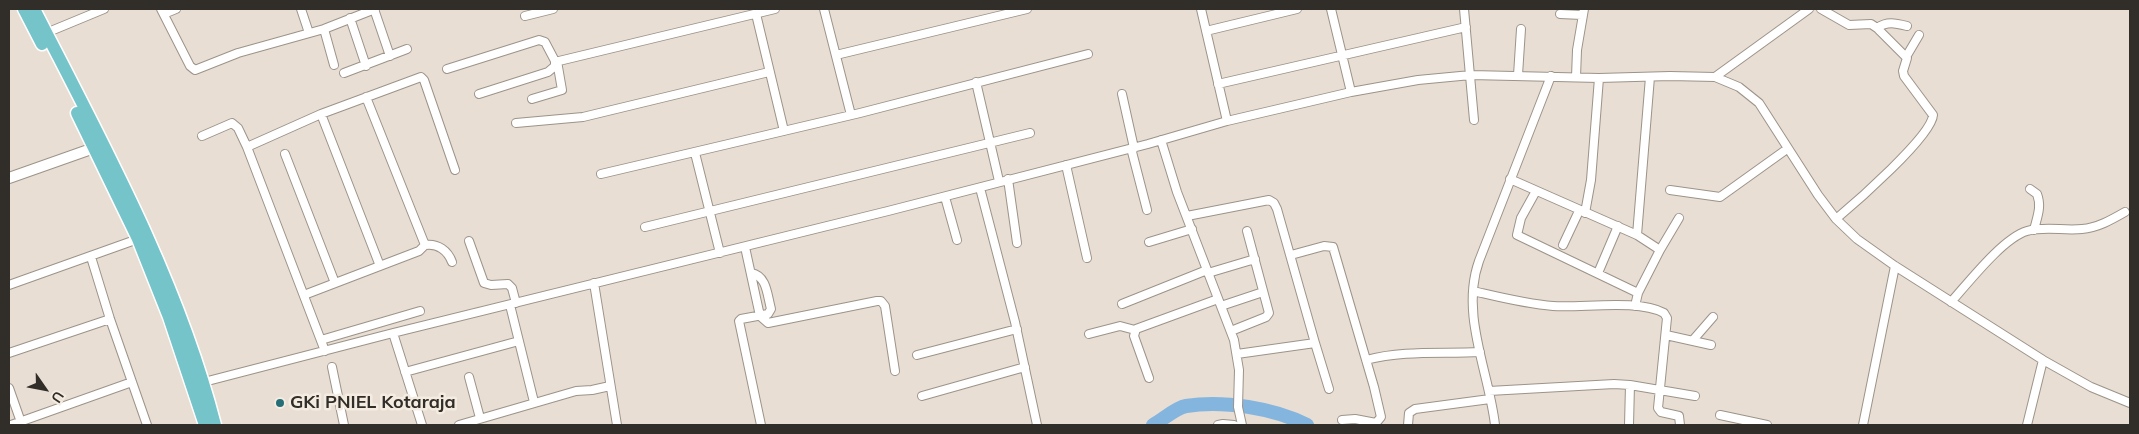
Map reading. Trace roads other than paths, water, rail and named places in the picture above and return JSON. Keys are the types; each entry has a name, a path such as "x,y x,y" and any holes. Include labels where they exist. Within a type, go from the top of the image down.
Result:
{"highway":[{"path":"24,9 138,239 199,383 206,425"},
{"path":"34,9 147,234 215,425"}],"street":[{"path":"46,33 104,9"},
{"path":"176,9 163,11 190,66 195,70 238,53 324,29 374,9 390,56"},
{"path":"301,9 309,33"},
{"path":"526,16 552,9"},
{"path":"556,61 775,9"},
{"path":"824,9 851,115"},
{"path":"836,55 1027,9"},
{"path":"1201,9 1227,121"},
{"path":"1206,31 1297,9"},
{"path":"1330,9 1351,92"},
{"path":"1464,9 1474,120"},
{"path":"1715,77 1809,9"},
{"path":"1821,9 1849,24 1871,24 1877,28 1906,56 1908,60 1903,70 1904,76 1933,115 1931,123 1872,188 1836,220"},
{"path":"1560,14 1583,12 1577,50 1576,77"},
{"path":"756,14 784,131"},
{"path":"350,18 366,66"},
{"path":"1877,28 1892,22 1907,26"},
{"path":"1218,84 1466,27"},
{"path":"324,29 334,65"},
{"path":"1518,75 1521,29"},
{"path":"1906,56 1919,35"},
{"path":"447,69 539,40 546,42 556,61 562,90 532,99"},
{"path":"344,73 407,49"},
{"path":"602,174 851,115 1088,54"},
{"path":"479,94 548,72 555,66 556,61"},
{"path":"516,124 583,117 769,72"},
{"path":"199,383 945,197 1227,121 1351,92 1418,80 1471,75 1599,78 1715,77 1734,83 1755,99 1836,220 1857,238 1895,266 2043,360 2091,387 2130,403"},
{"path":"1495,425 1472,304 1473,291 1479,261 1551,76"},
{"path":"247,147 322,114 419,77 423,78 456,170"},
{"path":"1637,235 1650,77"},
{"path":"1563,245 1582,212 1591,180 1599,78"},
{"path":"976,82 999,181"},
{"path":"1122,94 1132,148 1147,210"},
{"path":"366,97 425,245"},
{"path":"322,114 380,266"},
{"path":"202,136 232,123 238,128 325,351"},
{"path":"645,227 1030,133"},
{"path":"1161,140 1177,192 1231,331 1237,354 1240,381 1238,402 1239,424 1218,425"},
{"path":"9,178 94,148"},
{"path":"1670,190 1720,197 1787,149"},
{"path":"695,153 720,253"},
{"path":"285,154 335,283"},
{"path":"1066,164 1087,258"},
{"path":"1008,179 1017,243"},
{"path":"1510,179 1582,212 1618,226 1637,235 1660,250"},
{"path":"980,188 1026,367 1037,425"},
{"path":"2030,189 2037,194 2040,200 2040,209 2034,230"},
{"path":"1536,191 1521,218 1516,235 1638,293"},
{"path":"945,197 958,240"},
{"path":"1187,216 1271,200 1278,209 1329,389"},
{"path":"1951,302 2014,236 2034,230 2093,227 2125,212"},
{"path":"1635,306 1638,293 1679,218"},
{"path":"1598,273 1618,226"},
{"path":"1149,242 1192,229"},
{"path":"1231,331 1267,316 1268,309 1264,292 1247,231"},
{"path":"9,284 91,257 138,239"},
{"path":"469,240 484,283 491,285 508,284 512,288 519,341 534,402"},
{"path":"425,245 442,249 449,254 452,262"},
{"path":"304,295 419,251 425,245"},
{"path":"1291,255 1324,246 1333,247 1381,417 1376,423 1355,419 1342,420"},
{"path":"745,247 760,316 768,323 877,300 881,302 885,306 895,371"},
{"path":"91,257 110,319 147,425"},
{"path":"1122,304 1208,272 1255,259"},
{"path":"1863,425 1895,266"},
{"path":"750,273 757,274 763,279 770,309 768,314 741,319 738,326 761,425"},
{"path":"594,283 617,425"},
{"path":"1473,291 1554,306 1635,306 1650,308 1664,313 1667,318 1659,411 1678,416 1680,425"},
{"path":"1089,334 1120,326 1135,330 1143,325 1219,302 1264,292"},
{"path":"321,340 420,311"},
{"path":"1693,340 1713,317"},
{"path":"9,353 110,319"},
{"path":"917,355 1017,330"},
{"path":"1135,330 1134,336 1149,378"},
{"path":"394,333 422,425"},
{"path":"1666,335 1711,345"},
{"path":"406,372 519,341"},
{"path":"1237,354 1316,343"},
{"path":"1366,360 1415,353 1480,352"},
{"path":"2027,425 2043,360"},
{"path":"332,367 344,425"},
{"path":"922,396 1026,367"},
{"path":"469,377 480,418"},
{"path":"11,425 132,382"},
{"path":"1489,390 1579,385 1630,385 1695,396"},
{"path":"1629,425 1630,385"},
{"path":"459,425 576,391 610,386"},
{"path":"9,388 21,423"},
{"path":"1408,425 1409,414 1415,409 1490,399"},
{"path":"1720,415 1767,425"}],"waterway":[{"path":"1153,425 1182,407 1200,404 1232,405 1264,410 1307,425"}],"place":[{"name":"GKi PNIEL Kotaraja","path":"280,403"}]}
